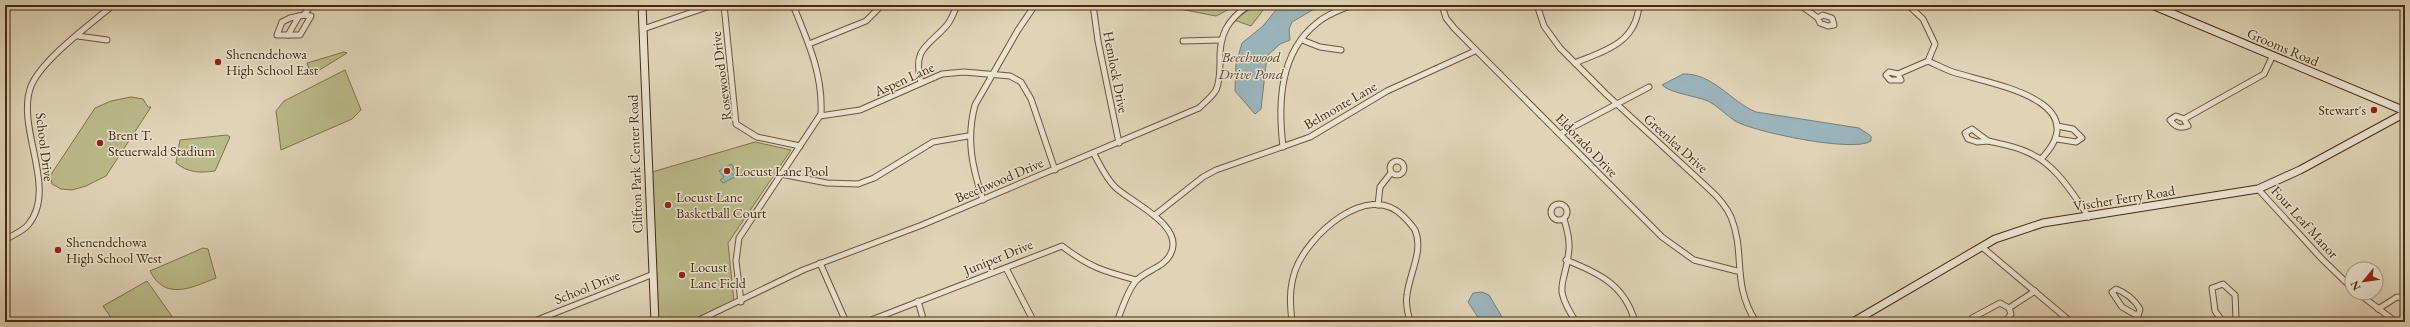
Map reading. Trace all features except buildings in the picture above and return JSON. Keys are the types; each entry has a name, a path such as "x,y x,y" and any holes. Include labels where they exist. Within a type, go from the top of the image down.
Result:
{"street":[{"name":"School Drive","path":"5,240 28,225 35,214 38,203 37,172 27,121 30,89 43,68 113,5"},
{"path":"288,36 312,5"},
{"name":"Clifton Park Center Road","path":"642,5 651,275 655,322"},
{"path":"643,29 712,5"},
{"name":"Rosewood Drive","path":"724,5 733,112 736,124 740,129 758,138 800,146"},
{"path":"741,302 736,246 763,199 820,116 822,98 819,69 793,5"},
{"path":"809,44 866,21 882,5"},
{"path":"921,82 917,70 920,52 926,42 946,26 957,5"},
{"path":"983,200 972,167 968,136 975,105 1018,30 1035,5"},
{"name":"Hemlock Drive","path":"1093,5 1119,143"},
{"name":"Beechwood Drive","path":"695,322 741,302 820,264 983,200 1188,114 1210,99 1218,83 1222,68 1221,40 1227,24 1249,5"},
{"path":"1283,147 1279,115 1282,82 1286,68 1302,40 1318,22 1351,5"},
{"name":"Eldorado Drive","path":"1442,5 1448,22 1475,51 1560,134 1641,218 1674,247 1704,264 1737,271"},
{"name":"Greenlea Drive","path":"1536,5 1545,30 1553,42 1615,104 1724,205 1734,230 1737,271 1744,304 1756,322"},
{"path":"1575,63 1629,36 1636,28 1640,17 1639,5"},
{"path":"1800,5 1818,18"},
{"path":"1898,74 1928,61 1935,44 1923,19 1908,5"},
{"name":"Grooms Road","path":"2152,5 2166,8 2405,112"},
{"path":"290,16 311,16 307,27 300,34 288,36 277,35 281,22 290,16"},
{"path":"78,36 106,40"},
{"path":"1183,41 1221,40"},
{"path":"1302,40 1320,47 1341,50"},
{"name":"Belmonte Lane","path":"1155,215 1203,177 1216,170 1283,147 1321,131 1416,76 1475,51"},
{"path":"2184,119 2261,76 2267,70 2273,55"},
{"path":"1928,61 1955,72 1986,80 2028,94 2045,108 2057,126 2057,139 2041,159"},
{"name":"Aspen Lane","path":"820,116 860,110 921,82 952,73 993,74 1016,79 1026,89 1032,99 1055,170"},
{"path":"1560,134 1649,87"},
{"name":"Vischer Ferry Road","path":"1853,322 1995,239 2030,226 2258,189 2283,180 2405,112"},
{"path":"2057,126 2073,129 2082,138 2076,142 2057,139"},
{"path":"781,174 828,184 858,184 880,174 933,142 968,136"},
{"path":"1988,141 2023,150 2041,159 2054,170 2089,217"},
{"path":"1094,154 1109,181 1118,190 1155,215 1170,235 1172,252 1165,262 1136,280 1117,322"},
{"path":"1378,205 1380,187 1391,172"},
{"name":"Four Leaf Manor","path":"2258,189 2322,259 2344,280"},
{"path":"1292,322 1288,295 1292,275 1300,258 1312,242 1340,215 1365,205 1378,205 1399,212 1407,218 1418,235 1418,249 1405,296 1410,322"},
{"path":"1564,219 1569,235 1566,260 1560,280 1561,292 1564,303 1576,322"},
{"name":"Juniper Drive","path":"866,322 1062,246 1084,263 1098,270 1136,280"},
{"path":"1982,247 2071,322"},
{"path":"1566,260 1592,271 1618,289 1628,300 1636,322"},
{"path":"820,264 846,322"},
{"path":"1006,268 1034,322"},
{"name":"School Drive","path":"532,322 651,275"},
{"path":"2223,322 2217,318 2214,310 2212,288 2223,284 2235,295 2236,318 2232,322"},
{"path":"2138,316 2140,309 2130,296 2116,289 2112,292 2114,298 2123,310 2138,316 2142,322"},
{"path":"2009,308 2035,291"},
{"path":"2378,309 2397,297 2405,298"},
{"path":"918,301 924,322"},
{"path":"2368,301 2396,322"},
{"path":"1971,322 1972,318 1993,305 2000,303 2009,308 2011,314 2005,322"}],"green space":[{"path":"1159,5 1237,5 1216,16"},
{"path":"1256,5 1267,5 1251,26 1234,20"},
{"path":"344,52 347,53 313,74 309,69 307,63"},
{"path":"345,70 361,110 352,119 281,150 276,111 284,101"},
{"name":"Brent T. Steuerwald Stadium","path":"131,97 143,99 148,107 151,107 106,176 86,186 72,190 61,189 52,184 51,179 48,179 95,108 111,101"},
{"path":"227,135 230,137 215,171 194,172 185,169 176,163 180,140"},
{"path":"755,142 791,150 728,243 734,302 689,322 659,322 652,172"},
{"path":"203,248 208,249 216,278 179,290 163,286 156,280 150,271"},
{"path":"147,281 176,322 114,322 103,306"}],"water":[{"name":"Beechwood Drive Pond","path":"1280,5 1321,5 1292,22 1289,29 1290,40 1280,44 1267,56 1261,109 1255,114 1235,91 1236,64 1242,43 1263,26"},
{"path":"1683,74 1704,78 1738,102 1756,112 1859,128 1871,136 1871,141 1861,144 1826,143 1804,140 1746,126 1735,121 1708,101 1671,90 1662,85"},
{"path":"731,164 734,168 730,171 735,177 723,183 720,180 724,177 719,171"},
{"path":"1482,292 1489,295 1505,322 1481,322 1468,302 1473,293"}],"place":[{"name":"Shenendehowa High School East","path":"218,62"},
{"name":"Stewart's","path":"2374,110"},
{"name":"Brent T. Steuerwald Stadium","path":"100,143"},
{"name":"Locust Lane Pool","path":"727,171"},
{"name":"Locust Lane Basketball Court","path":"668,205"},
{"name":"Shenendehowa High School West","path":"58,250"},
{"name":"Locust Lane Field","path":"682,275"}]}
